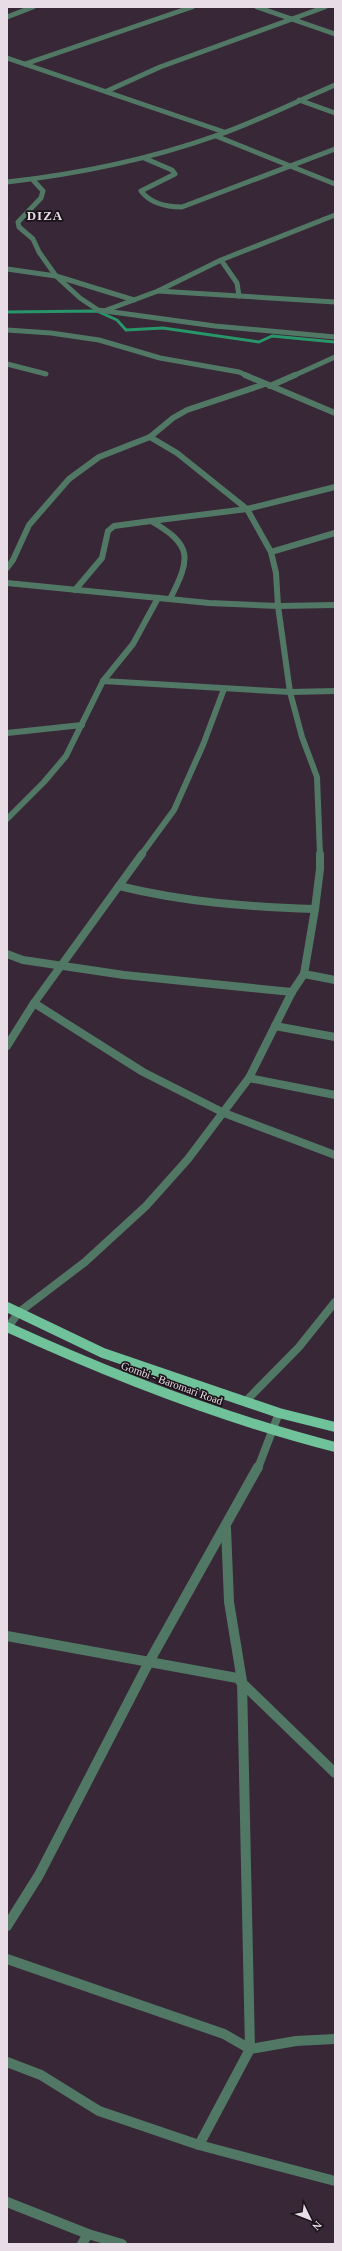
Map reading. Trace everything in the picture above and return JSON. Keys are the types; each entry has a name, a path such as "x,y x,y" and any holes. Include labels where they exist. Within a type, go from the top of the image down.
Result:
{"main road":[{"name":"Gombi - Baromari Road","path":"7,1308 103,1353 246,1402 335,1427"},
{"name":"Gombi - Baromari Road","path":"7,1328 112,1375 152,1391 271,1431 335,1447"}],"street":[{"path":"7,17 33,7"},
{"path":"25,64 192,7"},
{"path":"257,7 335,34"},
{"path":"107,91 160,67 325,7"},
{"path":"7,58 224,132"},
{"path":"7,182 33,180 144,158 216,136 335,85"},
{"path":"299,100 335,113"},
{"path":"216,136 289,167 335,184"},
{"path":"144,158 172,170 175,174 141,192 144,196 167,207 177,208 188,206 335,150"},
{"path":"33,180 43,192 41,198 18,222 19,227 33,239 39,252 56,276 89,305 103,311 216,326 335,337"},
{"path":"103,311 158,291 221,260 335,215"},
{"path":"221,260 224,269 234,276 239,284 239,296"},
{"path":"7,269 56,276 134,300"},
{"path":"158,291 335,302"},
{"path":"7,330 51,333 99,340 160,358 239,372 267,385 332,408 335,413"},
{"path":"7,568 13,560 29,525 69,479 99,457 150,437 173,418 187,410 267,385 335,357"},
{"path":"7,364 46,374"},
{"path":"7,1328 18,1313 85,1262 146,1206 188,1159 224,1114 249,1078 292,992 304,974 315,909 320,869 317,777 302,737 290,692 278,606 276,573 271,552 247,509 177,453 150,437"},
{"path":"75,590 102,558 108,531 114,526 247,509 335,487"},
{"path":"151,521 163,527 181,542 186,552 186,564 170,599"},
{"path":"271,552 335,533"},
{"path":"7,583 210,603 278,606 335,605"},
{"path":"7,819 44,782 66,756 103,681 133,644 158,598"},
{"path":"103,681 290,692 335,691"},
{"path":"7,1046 34,1003 174,810 203,745 224,689"},
{"path":"7,733 82,725"},
{"path":"119,886 147,893 235,904 315,909"},
{"path":"7,954 23,960 124,975 292,992"},
{"path":"304,974 335,980"},
{"path":"34,1003 143,1072 224,1114 335,1156"},
{"path":"275,1026 335,1037"},
{"path":"249,1078 335,1095"},
{"path":"246,1402 299,1347 335,1302"},
{"path":"7,1926 39,1874 149,1662 255,1475 279,1412"},
{"path":"199,2145 250,2049 242,1681 229,1602 226,1528"},
{"path":"7,1636 237,1678 242,1681 335,1773"},
{"path":"7,1959 224,2034 250,2049 296,2041 335,2039"},
{"path":"7,2062 41,2075 99,2111 199,2145 335,2182"},
{"path":"7,2202 85,2239 122,2244"}],"waterway":[{"path":"7,312 97,311 117,320 126,330 163,328 259,342 272,336 335,342"}],"district":[{"name":"DIZA","path":"45,215"}]}
